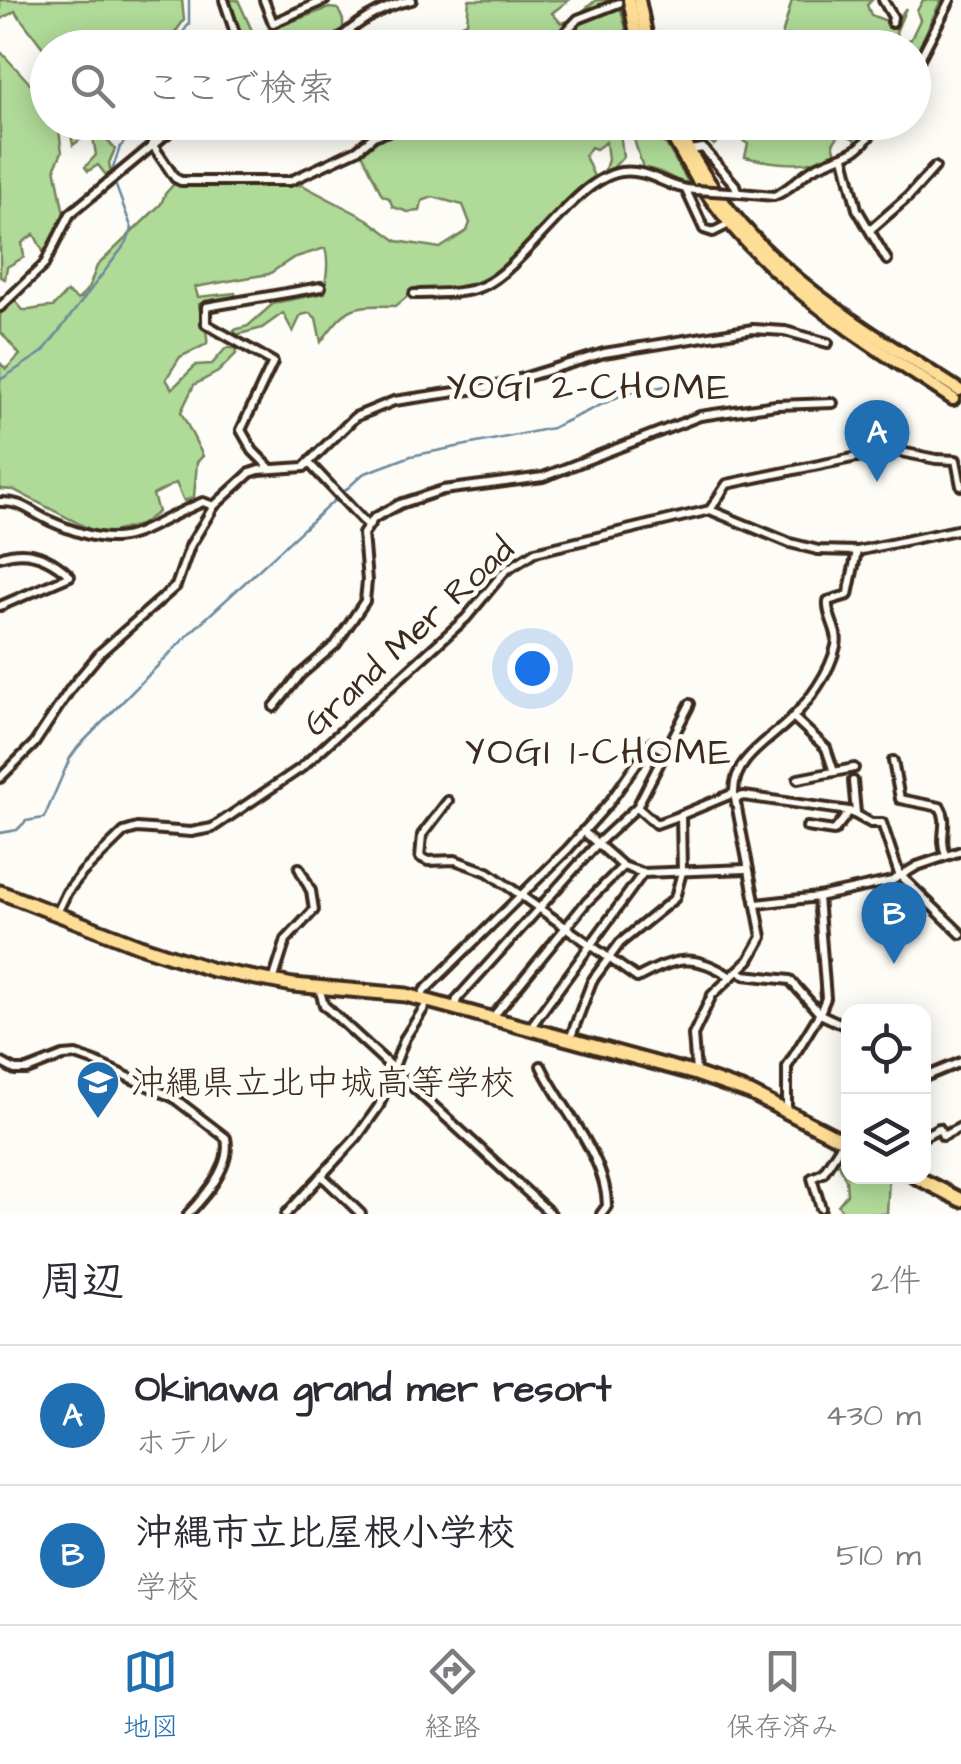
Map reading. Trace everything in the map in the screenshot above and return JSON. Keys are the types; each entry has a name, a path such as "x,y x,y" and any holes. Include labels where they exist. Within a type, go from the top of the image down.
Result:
{"highway":[{"path":"0,892 178,959 273,982 386,992 424,1000 696,1074 786,1110 841,1139"},
{"path":"930,1184 961,1200"}],"main road":[{"path":"638,0 644,30"},
{"path":"624,2 634,30"},
{"path":"676,140 697,180 736,228 854,327 956,394"},
{"path":"684,140 736,228"}],"street":[{"path":"224,0 234,30"},
{"path":"264,0 273,23 319,1"},
{"path":"349,30 390,2 412,0"},
{"path":"883,0 893,17 892,23"},
{"path":"931,37 950,0"},
{"path":"567,30 578,19 624,2"},
{"path":"0,308 44,265 70,214 157,140"},
{"path":"152,144 181,181 290,182 358,150 369,140"},
{"path":"414,294 470,290 485,285 577,198 615,173 656,175 691,190 774,196 813,169 859,149 866,140"},
{"path":"690,151 703,148 735,185 733,192"},
{"path":"844,157 856,208 886,260"},
{"path":"870,230 909,196 934,167"},
{"path":"691,190 704,229 713,232 736,228"},
{"path":"271,470 241,430 273,362 206,324 206,307 321,287"},
{"path":"0,778 34,744 71,688 101,652 176,586 190,546 214,506 250,474 299,469 309,463 355,417 394,401 497,386 604,353 753,329 785,331 828,343"},
{"path":"274,707 300,674 336,644 365,601 362,534 374,518 429,493 544,477 700,416 776,405 833,403"},
{"path":"961,486 956,460 891,450 828,466 739,480 727,484 710,510 790,543 818,550 857,551 961,529"},
{"path":"309,463 367,525"},
{"path":"0,502 20,502 38,516 73,531 111,540 146,530 202,502 214,506"},
{"name":"Grand Mer Road","path":"56,913 83,872 124,832 138,828 191,832 212,828 301,768 454,630 517,562 561,544 710,510"},
{"path":"696,1074 693,1035 712,996 758,949 762,937 735,795 736,774 793,717 820,683 836,647 837,635 827,610 828,601 848,596 857,551"},
{"path":"0,556 12,552 39,555 70,576 0,606"},
{"path":"455,1007 457,1000 597,844 637,807 690,704"},
{"path":"793,717 826,748 834,772"},
{"path":"286,1214 357,1137 379,1106 390,1070 424,1000 424,991 583,832 651,744 666,752"},
{"path":"893,761 900,800 940,807 944,814 942,844 946,855"},
{"path":"798,779 854,768"},
{"path":"807,828 834,830 853,812 854,781"},
{"path":"637,807 656,824 735,795 853,812 871,823 882,823 902,876 961,934"},
{"path":"448,802 422,835 420,857 428,861 455,860 488,872 637,978 677,961 696,959 730,977"},
{"path":"570,1039 581,1003 620,943 675,898 682,872 682,815"},
{"path":"583,832 622,866 644,874 747,869"},
{"path":"756,904 818,897 892,881 917,866 961,851"},
{"path":"492,1018 622,866"},
{"path":"273,982 286,940 314,910 312,891 299,868"},
{"path":"530,1028 644,874"},
{"path":"786,1110 787,1067 826,998 818,897"},
{"path":"738,971 790,980 820,1014 841,1024"},
{"path":"319,987 324,1004 390,1070 551,1214"},
{"path":"0,1062 14,1070 28,1070 63,1056 93,1060 174,1098 226,1138 226,1155 210,1190 188,1214"},
{"path":"931,1074 961,1062"},
{"path":"541,1066 554,1092 572,1114 604,1184 607,1206 602,1214"},
{"path":"931,1132 939,1128 943,1136 961,1126"},
{"path":"821,1208 812,1178 824,1173 841,1149"},
{"path":"322,1176 361,1214"}],"green space":[{"path":"0,0 182,0 184,20 177,30 30,31 15,11 0,20"},
{"path":"227,0 238,0 252,30 237,30"},
{"path":"469,0 569,0 552,13 561,23 572,20 596,0 618,0 626,30 448,30 467,22"},
{"path":"792,0 872,0 867,5 871,15 894,24 906,8 897,30 784,30"},
{"path":"923,0 941,0 927,30 915,30 920,20 917,11"},
{"path":"329,8 338,9 343,30 268,30"},
{"path":"0,51 30,84 30,140 60,140 62,152 55,167 65,219 45,255 34,234 22,243 24,257 7,267 5,279 0,277"},
{"path":"94,140 107,140 115,149 109,163 111,174 105,174 98,165 88,171 85,167 96,155"},
{"path":"372,140 621,140 623,157 609,172 605,169 606,142 596,149 591,147 585,156 596,181 573,198 477,291 446,299 414,291 396,306 360,307 345,314 321,342 316,318 310,313 301,315 293,332 283,313 262,328 236,335 234,330 248,326 274,303 325,293 325,248 293,258 269,274 195,287 198,297 235,293 236,297 199,304 207,344 180,357 166,379 172,389 196,365 212,364 226,348 237,348 218,372 194,385 181,412 203,456 197,462 194,497 184,501 176,483 153,495 158,512 140,525 101,535 14,490 0,489 0,363 6,369 20,355 0,331 0,314 15,301 27,310 53,307 67,292 78,300 89,287 97,266 161,204 174,184 302,185 367,219 397,241 440,248 467,231 470,223 463,205 433,197 422,201 420,211 393,207 389,198 382,195 362,153"},
{"path":"634,140 666,144 691,187 662,173 643,168"},
{"path":"742,140 835,140 836,154 814,161 768,161 745,157 748,144"},
{"path":"846,1184 889,1184 887,1214 844,1214 838,1205 847,1194"}],"waterway":[{"path":"184,30 189,24 189,0"},
{"path":"111,174 126,140"},
{"path":"0,380 43,352 127,242 132,229 114,181"},
{"path":"0,833 44,818 78,747 190,633 363,474 411,456 552,428 624,394 697,380"}],"place":[{"name":"Okinawa grand mer resort","path":"877,482"},
{"name":"沖縄市立比屋根小学校","path":"894,964"},
{"name":"沖縄県立北中城高等学校","path":"98,1120"}],"district":[{"name":"YOGI 2-CHOME","path":"589,386"},
{"name":"YOGI 1-CHOME","path":"599,751"}]}
